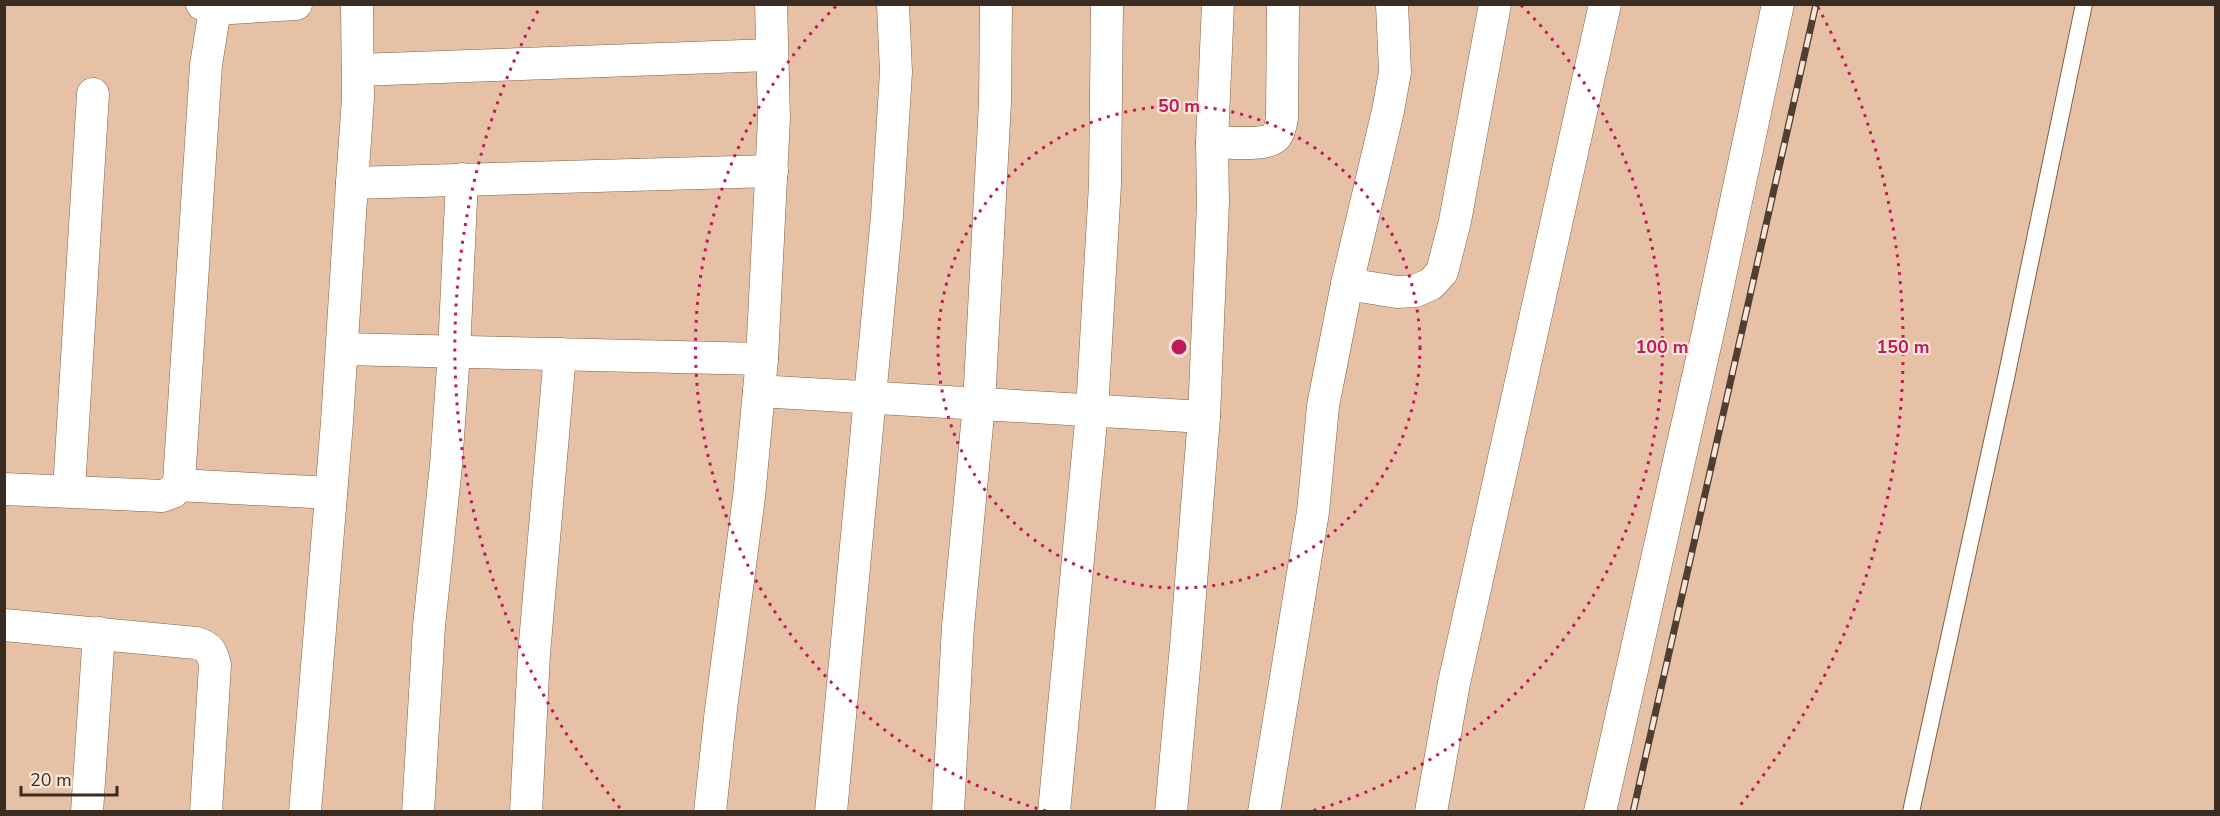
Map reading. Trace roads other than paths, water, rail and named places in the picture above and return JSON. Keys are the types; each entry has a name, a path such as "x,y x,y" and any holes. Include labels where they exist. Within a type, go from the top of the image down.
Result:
{"street":[{"path":"4,489 69,490 162,496 173,492 182,468 209,7 296,4"},
{"path":"305,812 342,349 358,70 357,4"},
{"path":"710,812 721,708 749,497 762,359 774,118 771,4"},
{"path":"831,812 887,216 896,72 893,4"},
{"path":"948,812 958,626 979,404 995,102 996,4"},
{"path":"1054,812 1092,411 1105,184 1107,4"},
{"path":"1171,812 1204,417 1218,4"},
{"path":"1212,142 1266,142 1275,138 1280,130 1283,4"},
{"path":"1264,812 1308,546 1323,406 1347,284 1395,72 1392,4"},
{"path":"1347,284 1397,292 1415,291 1431,284 1442,272 1455,221 1495,4"},
{"path":"1431,812 1454,683 1605,4"},
{"path":"1600,812 1709,328 1778,4"},
{"path":"358,70 772,55"},
{"path":"69,490 93,94"},
{"path":"352,183 772,171"},
{"path":"418,812 429,626 446,465 454,352 462,179"},
{"path":"342,349 762,359"},
{"path":"525,812 534,654 560,354"},
{"path":"759,391 1204,417"},
{"path":"177,485 331,494"},
{"path":"4,625 196,643 212,651 215,665 206,812"},
{"path":"87,812 99,633"}],"lane":[{"path":"1911,812 2006,378 2084,4"}],"railway":[{"path":"1633,812 1816,4"}]}
